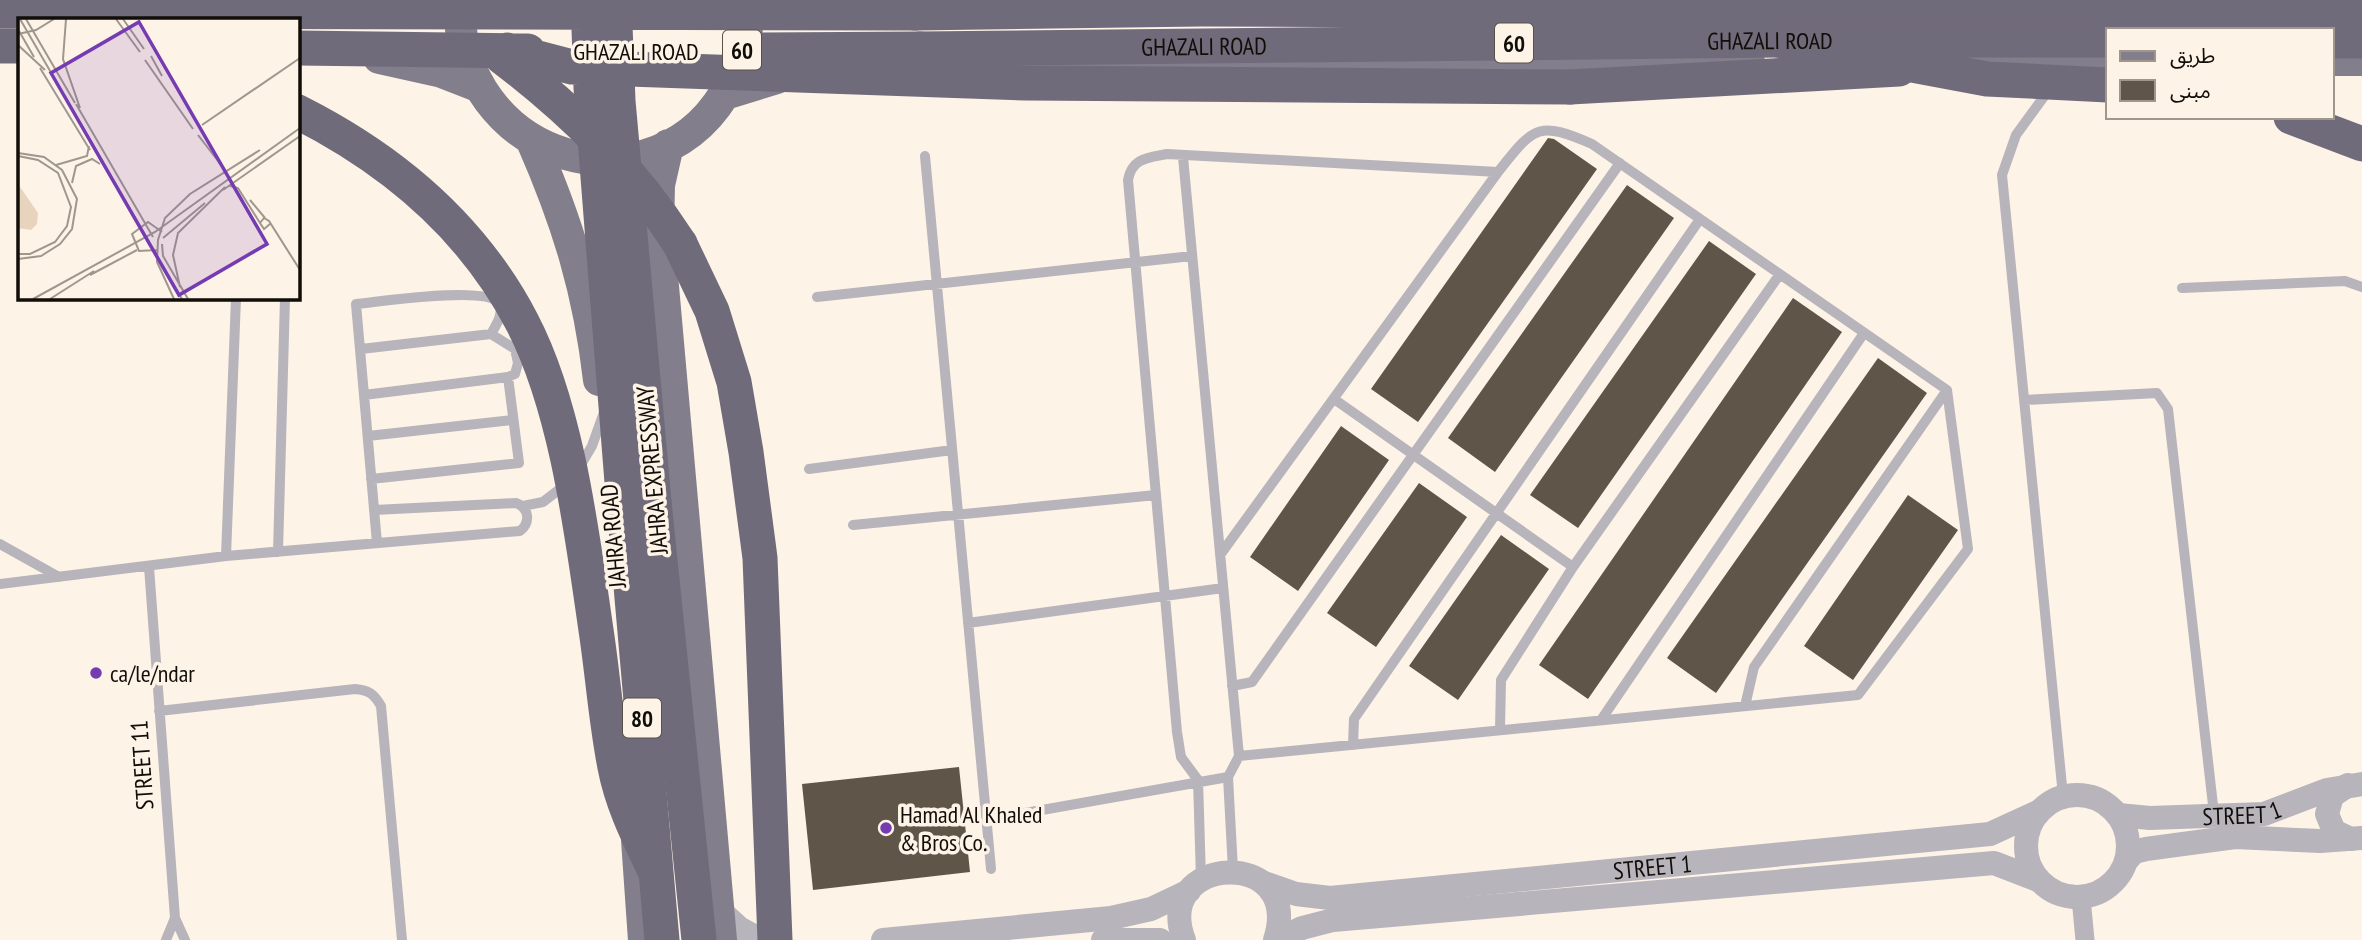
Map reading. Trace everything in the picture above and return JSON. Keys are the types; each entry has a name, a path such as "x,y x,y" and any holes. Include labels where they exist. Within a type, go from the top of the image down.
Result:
{"highway":[{"path":"401,0 495,52 601,140 630,172 662,216 680,244 712,311 734,382 760,558 775,940"},
{"name":"JAHRA EXPRESSWAY","path":"588,0 592,101 662,940"},
{"name":"JAHRA EXPRESSWAY","path":"614,0 618,101 646,419 699,940"},
{"path":"2272,14 2325,0"},
{"name":"GHAZALI ROAD","path":"0,10 915,13 1217,5 2362,14"},
{"name":"GHAZALI ROAD","path":"299,48 507,50 1778,40 1987,79 2095,61"},
{"path":"2334,41 2362,41"},
{"path":"0,46 18,46"},
{"path":"507,50 572,67 1026,83 1570,87 2095,61"},
{"path":"299,113 349,138 433,204 468,240 523,323 543,371 564,446 596,630 615,768 630,817 655,871"},
{"path":"2296,119 2362,144"}],"main road":[{"path":"460,0 463,46 478,86 501,118 532,142 558,153 599,159 641,155 668,145 699,123 725,94 739,66 747,37 747,0"},
{"path":"299,58 384,58 442,72 478,86"},
{"path":"0,59 18,59"},
{"path":"2334,60 2362,60"},
{"name":"GHAZALI ROAD","path":"725,94 786,75 832,67 2095,61"},
{"name":"JAHRA ROAD","path":"532,142 573,244 585,293 604,415 644,940"},
{"path":"668,145 659,185 658,230 721,940"}],"street":[{"path":"2355,785 2332,796 2327,814 2334,831 2357,839"},
{"name":"STREET 1","path":"2118,815 2214,818 2264,814 2355,785"},
{"path":"2084,794 2103,801 2118,815 2126,829 2127,860 2120,875 2109,887 2081,898 2050,890 2038,880 2028,864 2025,846 2028,828 2038,812 2063,796 2084,794"},
{"name":"STREET 1","path":"1233,870 1296,894 1330,898 1990,834 2038,812"},
{"name":"STREET 1","path":"2127,860 2134,852 2146,849 2235,837 2319,841 2357,839"},
{"name":"STREET 1","path":"1277,940 1302,928 1333,920 1980,864 1994,863 2038,880"},
{"path":"883,940 1036,933 1131,915 1195,885 1216,872 1233,870"},
{"path":"1264,883 1274,896 1279,911 1277,940"},
{"path":"1184,940 1180,929 1181,909 1195,885"},
{"path":"2081,898 2085,940"},
{"path":"628,940 634,930 640,902"},
{"path":"718,909 739,928 761,940"},
{"path":"1103,940 1160,940"}],"lane":[{"path":"2063,796 2003,175 2016,135 2027,117 2053,85 2095,61"},
{"path":"1220,555 1498,172 1521,142 1539,129 1560,130 1592,144 1947,390 1968,549 1858,695 1239,756"},
{"path":"1195,885 1198,780 1181,757 1135,262 1128,180 1130,168 1140,159 1167,154 1182,157 1498,172"},
{"path":"925,156 991,869"},
{"path":"1182,157 1239,756 1228,777 1233,870"},
{"path":"1232,686 1252,682 1620,163"},
{"path":"1353,745 1354,719 1700,219"},
{"path":"817,297 937,286 1192,256"},
{"path":"1500,730 1501,680 1573,566 1780,274"},
{"path":"2182,288 2345,282 2362,287"},
{"path":"377,543 356,304 471,294 495,299 501,314 491,334"},
{"path":"226,556 236,299"},
{"path":"278,552 285,299"},
{"path":"1601,720 1864,333"},
{"path":"361,349 491,334 515,349 518,363 515,374 508,377 364,395"},
{"path":"371,479 519,463 508,377"},
{"path":"1745,706 1754,667 1947,390"},
{"path":"2025,400 2157,393 2168,409 2214,818"},
{"path":"1334,398 1573,566"},
{"path":"374,510 516,503 523,506 543,502 561,490 592,446 604,415"},
{"path":"368,436 513,420"},
{"path":"810,469 952,450"},
{"path":"853,525 1156,495"},
{"path":"0,584 149,568 226,556 520,531 527,522 523,506"},
{"path":"0,544 59,578"},
{"name":"STREET 11","path":"149,568 175,918 185,940"},
{"path":"968,623 1223,588"},
{"path":"159,711 355,689 366,689 375,695 381,706 402,940"},
{"path":"986,820 1198,780 1228,777"},
{"name":"STREET 11","path":"166,940 175,918"}],"building":[{"path":"1548,138 1554,139 1597,169 1418,422 1371,389"},
{"path":"1627,185 1674,218 1495,472 1448,438"},
{"path":"1709,241 1756,274 1578,528 1530,495"},
{"path":"1793,298 1842,332 1588,699 1539,665"},
{"path":"1878,358 1927,393 1716,693 1667,658"},
{"path":"1341,426 1389,460 1298,591 1250,557"},
{"path":"1419,483 1467,517 1376,647 1327,613"},
{"path":"1908,495 1958,530 1853,680 1804,646"},
{"path":"1501,535 1549,569 1458,700 1409,666"},
{"name":"Hamad Al Khaled & Bros Co.","path":"959,767 970,872 813,890 802,784"}],"place":[{"name":"ca/le/ndar","path":"96,673"},
{"name":"Hamad Al Khaled & Bros Co.","path":"886,828"}]}
